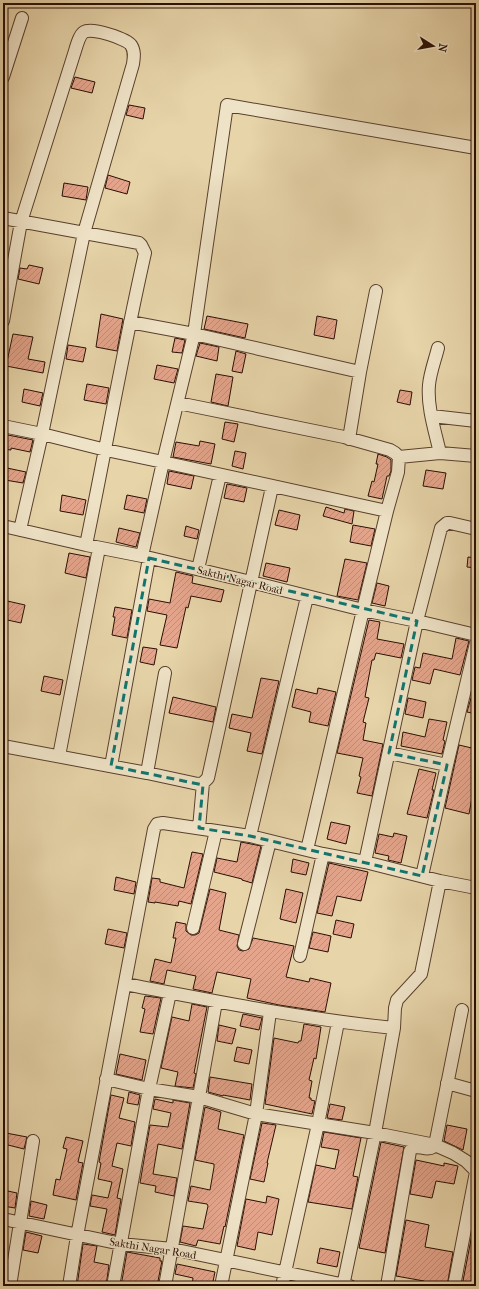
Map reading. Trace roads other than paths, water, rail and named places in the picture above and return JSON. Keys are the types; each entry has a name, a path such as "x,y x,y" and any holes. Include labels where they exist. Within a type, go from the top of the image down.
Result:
{"street":[{"path":"3,77 22,18"},
{"path":"3,321 21,222 81,35 89,30 98,31 123,40 131,44 134,52 133,64 84,233 42,434 20,530"},
{"path":"111,766 163,462 194,334 227,105 476,148"},
{"path":"3,218 139,243 144,248 145,253 86,545"},
{"path":"349,439 360,372 376,291"},
{"path":"130,322 194,334 360,372"},
{"path":"438,348 429,383 428,394 440,453"},
{"path":"178,403 349,439 390,450 396,453 399,458 398,472 386,511 362,610 307,850"},
{"path":"432,416 476,421"},
{"path":"3,426 272,487 386,511"},
{"path":"399,458 440,453 476,456"},
{"path":"198,569 220,475"},
{"path":"3,746 198,784 203,783 208,778 272,487"},
{"path":"365,862 417,621 442,528 446,523 450,523 476,529"},
{"name":"Sakthi Nagar Road","path":"3,526 146,557 307,597 476,635"},
{"path":"59,756 99,548"},
{"path":"250,836 307,597"},
{"path":"422,876 476,643"},
{"path":"147,773 165,673"},
{"path":"389,752 447,765"},
{"path":"198,828 203,783"},
{"path":"69,1286 106,1079 154,829 157,824 163,823 250,836 323,854 365,862 440,881 476,888"},
{"path":"193,928 216,831"},
{"path":"244,944 270,841"},
{"path":"300,956 323,854"},
{"path":"345,1286 394,1028 394,1008 397,1000 421,974 440,881"},
{"path":"125,984 270,1012 338,1022 394,1028"},
{"path":"113,1286 149,1089 170,993"},
{"path":"166,1286 216,1002"},
{"path":"387,1286 410,1151 413,1147 430,1149 435,1145 462,1010"},
{"path":"221,1286 256,1114 270,1012"},
{"path":"282,1286 318,1124 338,1022"},
{"path":"106,1079 149,1089 199,1097 256,1114 375,1133 435,1145 454,1153 466,1161 476,1171 454,1286"},
{"path":"447,1084 476,1091"},
{"path":"10,1286 33,1141"},
{"name":"Sakthi Nagar Road","path":"3,1219 77,1236 121,1244 172,1250 345,1286"}]}
